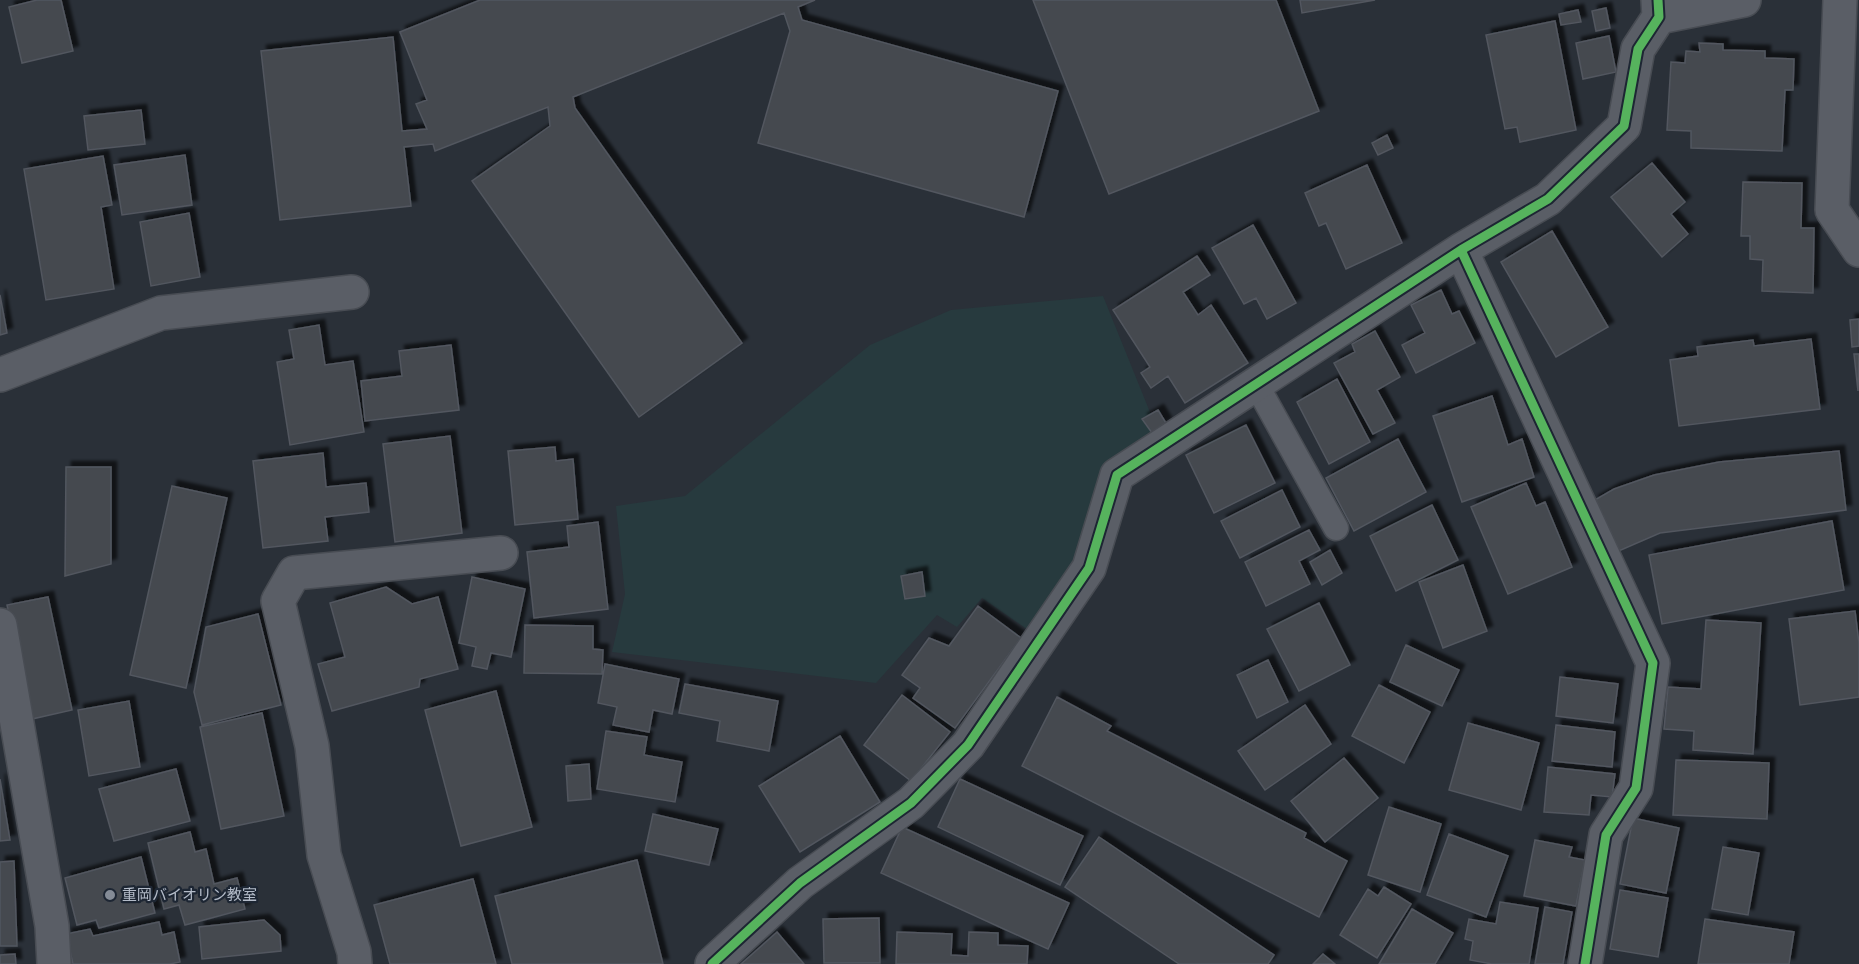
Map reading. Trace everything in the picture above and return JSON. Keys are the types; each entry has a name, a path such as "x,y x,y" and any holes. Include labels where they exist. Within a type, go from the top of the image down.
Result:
{"street":[{"path":"712,964 800,884 911,803 968,745 1089,568 1117,475 1461,250 1548,199 1624,126 1638,49 1658,8 1744,0"},
{"path":"1840,0 1832,210 1859,250"},
{"path":"1461,250 1653,663 1636,788 1606,835 1585,964"},
{"path":"0,375 161,313 352,292"},
{"path":"355,964 354,952 324,855 312,746 278,601 294,573 501,553"},
{"path":"0,625 52,926 54,964"}],"lane":[{"path":"1256,384 1336,528"}],"green space":[{"path":"1103,296 1156,427 1102,471 1076,566 1031,632 982,598 957,627 937,615 876,683 612,652 625,594 616,506 685,496 870,345 951,310"}],"building":[{"path":"37,0 61,0 73,51 22,63 9,7"},
{"path":"480,0 815,0 798,7 802,20 1058,91 1024,217 758,143 790,31 784,13 573,97 575,108 742,343 639,417 472,181 550,126 548,107 435,151 433,144 404,147 411,206 280,220 261,51 393,37 402,131 427,129 416,104 427,100 400,32"},
{"path":"1033,0 1276,0 1319,111 1109,194"},
{"path":"1300,0 1375,0 1302,13"},
{"path":"1606,8 1610,28 1596,31 1592,11"},
{"path":"1578,10 1581,22 1561,25 1559,14"},
{"path":"1555,21 1576,130 1520,142 1517,127 1505,129 1486,35"},
{"path":"1609,36 1616,72 1583,79 1576,43"},
{"path":"1699,43 1723,44 1723,50 1765,51 1765,58 1794,59 1793,90 1785,90 1782,151 1691,148 1691,131 1667,130 1671,62 1685,63 1686,51 1700,52"},
{"path":"141,110 145,144 88,150 84,116"},
{"path":"1387,135 1393,148 1378,155 1372,143"},
{"path":"185,155 192,205 122,215 114,165"},
{"path":"103,156 112,205 101,207 114,289 46,300 24,169"},
{"path":"1652,163 1685,202 1671,214 1688,234 1662,257 1611,197"},
{"path":"1367,165 1402,243 1346,269 1326,223 1319,226 1305,193"},
{"path":"1743,182 1802,183 1801,228 1814,228 1813,293 1762,291 1763,260 1750,259 1750,236 1741,236"},
{"path":"189,213 200,277 151,286 140,222"},
{"path":"1253,225 1296,303 1267,319 1256,298 1244,304 1212,248"},
{"path":"1552,231 1608,327 1556,357 1501,262"},
{"path":"1197,256 1210,275 1183,292 1198,315 1211,305 1248,363 1185,403 1168,376 1151,388 1141,373 1150,367 1113,310"},
{"path":"1441,290 1452,314 1459,311 1475,343 1416,373 1402,345 1425,333 1411,305"},
{"path":"0,295 7,333 0,335"},
{"path":"1859,319 1859,346 1852,347 1850,320"},
{"path":"319,325 325,365 353,361 364,432 290,445 277,362 294,359 289,330"},
{"path":"1375,331 1400,377 1377,390 1395,423 1373,434 1334,363 1355,352 1352,344"},
{"path":"1811,339 1820,409 1679,426 1670,360 1698,356 1697,347 1753,340 1754,346"},
{"path":"451,345 459,410 365,421 361,381 402,376 399,351"},
{"path":"1854,354 1859,354 1858,391"},
{"path":"1337,379 1370,442 1329,464 1297,402"},
{"path":"1492,396 1508,445 1522,439 1534,477 1462,502 1433,416"},
{"path":"1158,410 1166,423 1152,433 1142,419"},
{"path":"1246,425 1275,483 1214,513 1186,455"},
{"path":"450,436 462,533 395,542 383,444"},
{"path":"1398,439 1426,492 1354,531 1326,478"},
{"path":"555,447 556,461 573,459 578,519 515,525 508,451"},
{"path":"1839,451 1846,510 1660,533 1614,553 1593,501 1614,489 1654,475 1719,462"},
{"path":"323,453 326,487 366,483 369,512 325,517 328,541 263,548 253,461"},
{"path":"66,467 111,467 111,564 65,576"},
{"path":"1526,483 1536,506 1545,502 1572,567 1508,594 1471,507"},
{"path":"172,486 227,498 186,688 130,675"},
{"path":"1282,490 1300,527 1240,558 1221,521"},
{"path":"1432,505 1458,560 1396,591 1370,536"},
{"path":"1832,521 1844,590 1662,624 1649,555"},
{"path":"598,522 608,609 534,618 527,552 569,547 567,526"},
{"path":"1309,530 1320,550 1299,561 1310,584 1266,606 1245,562"},
{"path":"1330,550 1342,573 1322,585 1310,562"},
{"path":"1463,565 1487,631 1443,648 1419,582"},
{"path":"922,572 925,596 905,599 901,576"},
{"path":"472,577 525,589 511,657 491,653 487,669 472,666 476,647 459,643"},
{"path":"386,587 412,604 438,597 458,669 420,679 419,687 332,711 318,664 345,657 330,603"},
{"path":"48,597 72,710 32,719 7,605"},
{"path":"1319,603 1350,665 1299,691 1267,629"},
{"path":"978,606 1021,638 955,728 913,698 920,688 902,675 929,638 949,646"},
{"path":"1855,611 1859,643 1859,697 1800,705 1789,619"},
{"path":"258,614 281,705 202,725 194,692 206,627"},
{"path":"1706,620 1761,623 1753,754 1693,750 1694,731 1664,729 1668,687 1701,689"},
{"path":"525,625 593,626 593,649 603,650 602,674 524,673"},
{"path":"1406,645 1459,670 1442,706 1390,682"},
{"path":"1268,660 1288,702 1257,718 1237,675"},
{"path":"605,664 679,679 672,714 653,710 649,732 613,725 617,707 598,703"},
{"path":"1560,677 1618,684 1613,723 1556,716"},
{"path":"685,684 778,701 769,751 717,741 720,721 679,713"},
{"path":"1379,685 1430,712 1404,763 1352,736"},
{"path":"496,691 532,827 461,846 425,710"},
{"path":"902,695 950,732 911,781 864,745"},
{"path":"1057,697 1111,726 1107,731 1306,833 1304,838 1347,861 1319,917 1022,766"},
{"path":"129,701 140,767 89,776 78,710"},
{"path":"1305,705 1331,744 1265,790 1238,751"},
{"path":"262,713 284,816 221,829 200,727"},
{"path":"1468,723 1539,743 1521,810 1449,790"},
{"path":"1556,725 1615,732 1612,767 1552,761"},
{"path":"606,731 647,737 644,755 682,762 675,802 597,789"},
{"path":"840,736 880,802 800,852 759,786"},
{"path":"1344,758 1378,798 1325,842 1291,801"},
{"path":"1676,760 1769,763 1767,819 1673,815"},
{"path":"589,764 591,799 568,801 566,766"},
{"path":"1548,767 1615,774 1612,797 1591,795 1589,815 1544,812"},
{"path":"176,769 190,821 114,841 99,789"},
{"path":"0,779 10,840 0,841"},
{"path":"960,779 1083,836 1060,885 938,827"},
{"path":"1389,807 1441,824 1420,892 1368,875"},
{"path":"653,814 718,829 709,865 645,851"},
{"path":"1633,818 1679,828 1666,893 1620,884"},
{"path":"902,827 1069,903 1048,949 881,873"},
{"path":"190,832 195,852 206,849 214,884 237,878 245,909 185,925 179,905 164,909 148,843"},
{"path":"1449,834 1508,856 1486,917 1427,895"},
{"path":"1099,837 1274,955 1268,964 1179,964 1065,887"},
{"path":"1535,840 1572,847 1569,857 1585,860 1576,906 1524,896"},
{"path":"1723,847 1759,853 1748,915 1712,909"},
{"name":"重岡バイオリン教室","path":"141,857 155,913 99,928 96,920 77,925 65,878"},
{"path":"637,860 663,964 512,964 495,896"},
{"path":"14,861 17,946 0,946 0,862"},
{"path":"473,879 496,964 390,964 374,905"},
{"path":"1384,887 1411,904 1377,958 1340,935 1368,889 1378,896"},
{"path":"1620,890 1668,898 1658,957 1610,949"},
{"path":"1500,902 1538,908 1529,964 1492,964 1470,960 1473,941 1465,939 1469,919 1496,924"},
{"path":"1545,907 1572,912 1563,964 1535,964"},
{"path":"1412,909 1453,933 1435,964 1379,964"},
{"path":"879,918 880,963 824,963 823,919"},
{"path":"1705,919 1794,932 1789,964 1698,964"},
{"path":"264,920 280,935 281,951 202,959 199,927"},
{"path":"159,922 162,935 174,932 180,962 170,964 73,964 66,934 90,929 93,936"},
{"path":"777,932 804,964 741,964"},
{"path":"897,932 952,934 951,955 968,956 969,932 998,933 998,945 1028,946 1027,964 896,964"},
{"path":"15,954 16,964 0,964 0,955"},
{"path":"1323,954 1335,964 1313,964"}],"cycle path":[{"path":"712,964 800,883 911,803 968,745 1089,568 1117,475 1461,250 1548,199 1624,126 1638,49 1659,17 1658,0"},
{"path":"1461,250 1653,663 1636,788 1606,835 1585,964"}],"place":[{"name":"重岡バイオリン教室","path":"110,895"}]}
